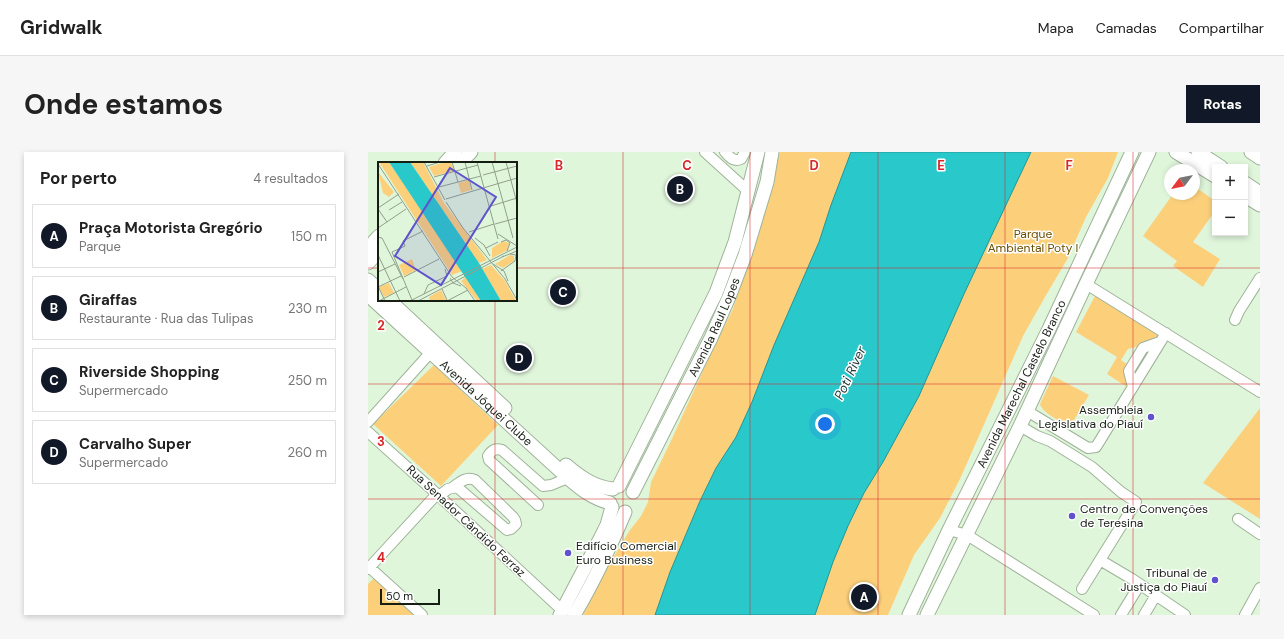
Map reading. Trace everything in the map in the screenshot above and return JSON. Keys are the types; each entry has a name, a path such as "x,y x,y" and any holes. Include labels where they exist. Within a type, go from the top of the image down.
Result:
{"main road":[{"path":"446,162 455,152"},
{"path":"461,162 471,152"},
{"name":"Avenida Raul Lopes","path":"616,488 716,293 735,242 758,152"},
{"name":"Avenida Raul Lopes","path":"633,492 711,338 729,297 747,247 767,182 772,152"},
{"name":"Avenida Marechal Castelo Branco","path":"909,615 949,530 1049,329 1132,152"},
{"name":"Avenida Marechal Castelo Branco","path":"927,615 1020,426 1149,152"},
{"path":"1128,197 1158,152"},
{"path":"1176,152 1197,156 1214,164"},
{"path":"1251,152 1260,158"},
{"path":"1197,156 1212,173"},
{"path":"1248,185 1260,192"},
{"path":"1248,198 1260,205"},
{"path":"368,248 378,237"},
{"path":"368,263 378,252"},
{"path":"368,280 378,289"},
{"name":"Avenida Jóquei Clube","path":"368,295 568,478 587,494 611,505"},
{"name":"Avenida Jóquei Clube","path":"390,301 574,472 589,482 602,488 616,488"},
{"path":"1049,329 1063,335"},
{"path":"1042,343 1056,350"},
{"path":"625,486 633,492 635,498 634,504 625,512 584,598 566,614 606,525 611,505 609,496 616,488 625,486"},
{"path":"611,505 620,512 625,512"}],"street":[{"path":"705,152 748,191"},
{"path":"726,153 737,154 740,152"},
{"path":"726,153 733,160 736,160 741,159 745,152"},
{"path":"1235,320 1239,310 1260,278"},
{"path":"1086,284 1260,392"},
{"path":"1027,411 1088,448 1096,447 1166,333"},
{"path":"368,422 431,352"},
{"path":"1020,426 1036,436 1050,441 1092,467 1121,492 1136,502 1082,589"},
{"name":"Rua Senador Cândido Ferraz","path":"368,432 566,614"},
{"path":"538,506 488,460 488,456 493,450 502,450 543,486 551,485 568,478"},
{"path":"422,615 368,568 438,495 452,488 466,478 470,478 475,480 513,517 516,524 511,529 507,530 461,490 457,487 452,488"},
{"path":"1238,520 1260,534"},
{"path":"949,530 968,534 1094,615"},
{"path":"1100,560 1140,584 1186,615"},
{"path":"1121,615 1140,584"},
{"path":"1245,615 1260,588"},
{"path":"1144,615 1156,595"}],"green space":[{"path":"780,152 851,152 819,242 774,345 752,402 736,437 716,468 700,501 670,572 655,615 583,615 611,561 630,530 641,516 648,502 651,482 733,309 761,223"},
{"name":"Parque Ambiental Poty I","path":"1031,152 1118,152 1108,178 1086,217 1068,258 1023,336 960,479 940,518 914,555 888,615 815,615 833,562 848,526 864,493 883,462 919,396 964,294"},
{"path":"1200,190 1212,199 1212,215 1193,242 1220,259 1203,287 1173,266 1177,261 1143,236 1169,200 1200,200"},
{"path":"1096,294 1163,335 1159,341 1128,349 1121,360 1128,365 1130,389 1107,374 1117,357 1076,332"},
{"path":"434,365 498,425 441,486 373,424"},
{"path":"1053,376 1089,395 1070,427 1044,411 1040,404"},
{"path":"1260,408 1260,519 1203,483"},
{"path":"376,576 418,615 368,615 368,584"}],"water":[{"name":"Poti River","path":"851,152 1031,152 964,294 919,396 883,462 864,493 848,526 833,562 815,615 655,615 670,572 700,501 716,468 736,437 752,402 774,345 819,242"}],"place":[{"name":"Giraffas","path":"680,189"},
{"name":"Riverside Shopping","path":"563,292"},
{"name":"Carvalho Super","path":"519,358"},
{"name":"Assembleia Legislativa do Piauí","path":"1151,417"},
{"name":"Centro de Convenções de Teresina","path":"1072,516"},
{"name":"Edifício Comercial Euro Business","path":"568,553"},
{"name":"Tribunal de Justiça do Piauí","path":"1215,580"},
{"name":"Praça Motorista Gregório","path":"864,597"}]}
